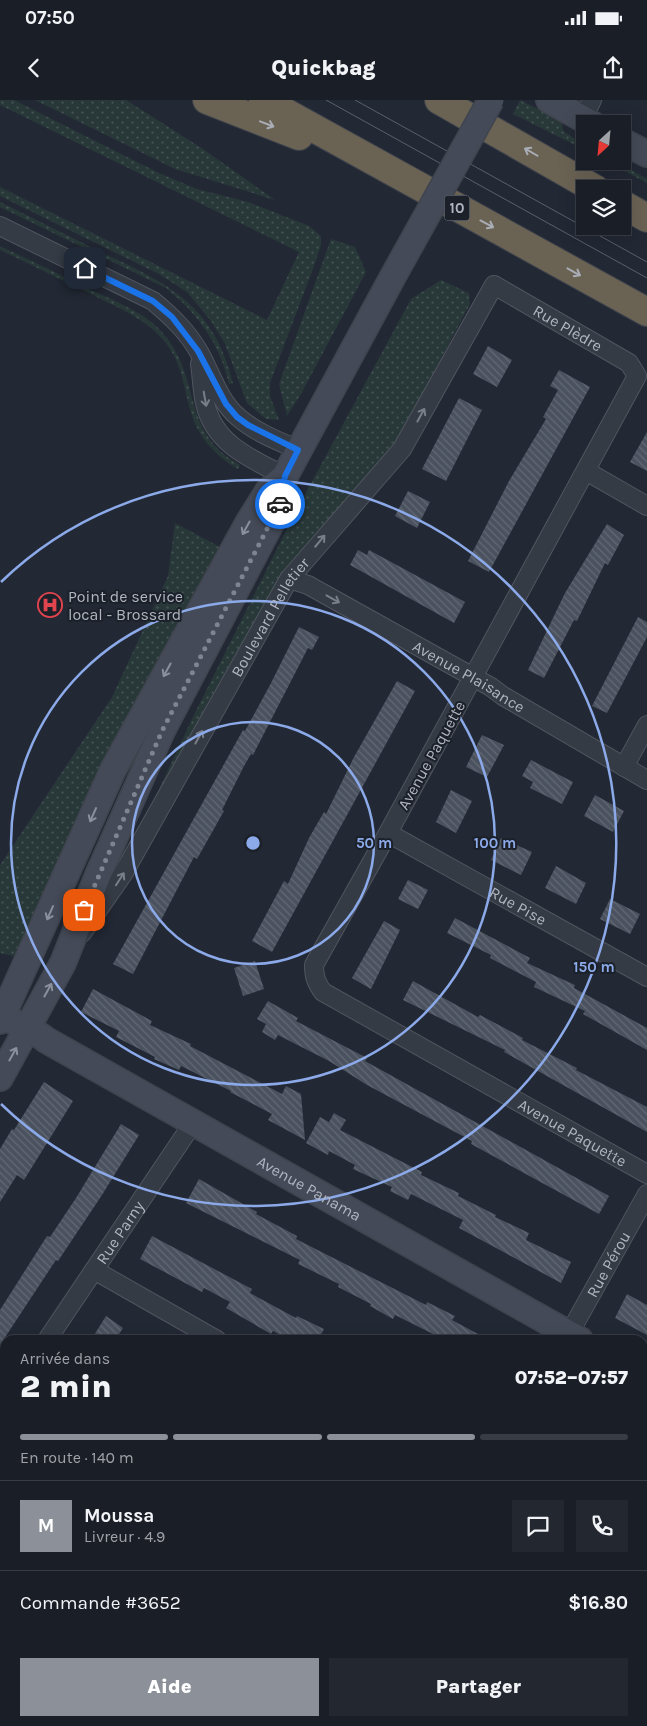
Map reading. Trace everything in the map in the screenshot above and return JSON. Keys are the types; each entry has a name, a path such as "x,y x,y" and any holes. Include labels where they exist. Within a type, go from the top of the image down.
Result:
{"highway":[{"path":"207,100 382,168"},
{"name":"10","path":"263,100 382,168 647,312"},
{"path":"439,100 580,180"},
{"path":"631,209 647,218"}],"street":[{"name":"Boulevard Pelletier","path":"0,1078 33,1027 63,963 98,875 162,731 279,508 285,476 298,450 491,100"},
{"path":"549,100 589,114"},
{"path":"631,146 647,154"},
{"path":"0,226 153,301 172,317 198,351 226,404 237,417 248,425 298,450"},
{"name":"Boulevard Pelletier","path":"63,963 124,874 289,579 402,449 494,285"},
{"name":"Rue Plèdre","path":"494,285 629,363 637,376"},
{"path":"198,351 205,402 211,420 219,433 239,452 285,476"},
{"name":"Avenue Paquette","path":"637,376 474,677 314,965 316,983 323,992 647,1174"},
{"path":"586,471 647,506"},
{"name":"Boulevard Pelletier","path":"1,1017 7,986 113,770 248,523 268,491 285,476"},
{"name":"Avenue Plaisance","path":"289,579 308,585 474,677 647,780"},
{"path":"624,767 647,725"},
{"name":"Rue Pise","path":"388,833 647,977"},
{"name":"Avenue Panama","path":"7,986 33,1027 46,1040 570,1335"},
{"name":"Avenue Panama","path":"1,1017 33,1027"},
{"name":"Rue Parny","path":"50,1335 193,1123"},
{"name":"Rue Pérou","path":"575,1335 647,1194"},
{"path":"94,1270 208,1335"}],"shaded area":[{"path":"0,100 14,100 159,173 197,189 248,202 309,226 321,236 321,245 314,266 270,383 270,396 279,420 266,419 247,403 225,344 211,321 187,292 159,274 0,196 0,187 267,320 299,252 0,105"},
{"path":"35,100 126,100 203,149 275,200 175,169"},
{"path":"520,100 562,121 563,131 576,139 576,146 513,114"},
{"path":"623,170 631,170 647,179 647,183"},
{"path":"0,202 146,274 184,299 200,315 213,333 224,356 233,383 229,384 214,343 198,319 166,288 0,207"},
{"path":"331,239 355,247 366,272 301,394 287,416 279,384"},
{"path":"0,246 131,309 159,329 177,354 200,422 209,438 221,452 240,465 238,469 215,452 198,430 176,359 165,342 149,326 89,293 0,250"},
{"path":"441,280 469,293 470,304 394,447 283,572 208,702 144,827 141,827 192,719 296,511 411,299"},
{"path":"175,523 220,547 139,698 21,951 13,956 0,953 0,865 112,697 168,576"}],"building":[{"path":"488,346 512,360 497,387 473,374"},
{"path":"559,370 590,387 489,572 468,561 509,481 546,419 543,417 558,390 550,386"},
{"path":"459,398 482,410 446,481 422,469"},
{"path":"647,432 647,471 630,462"},
{"path":"408,491 430,502 417,528 395,516"},
{"path":"607,524 624,535 608,565 605,563 577,621 574,620 544,678 528,670 565,593"},
{"path":"358,550 367,555 369,550 465,602 454,623 350,565"},
{"path":"638,617 647,622 647,637 607,713 592,706"},
{"path":"299,627 319,637 312,650 308,648 253,755 251,754 244,766 222,810 224,811 197,859 194,857 133,974 113,964 243,730 245,731"},
{"path":"397,681 415,691 272,952 252,941 284,881 288,884 309,838 324,812 326,814 354,757"},
{"path":"482,735 504,745 487,777 466,767"},
{"path":"531,760 573,782 562,804 530,788 533,782 522,776"},
{"path":"451,790 472,801 456,833 436,822"},
{"path":"595,795 624,811 613,832 584,816"},
{"path":"501,838 532,852 521,875 491,860"},
{"path":"556,866 586,883 576,904 545,888"},
{"path":"408,880 428,890 418,909 398,899"},
{"path":"610,899 640,914 630,934 600,919"},
{"path":"455,918 530,958 527,963 575,985 574,988 647,1028 647,1050 583,1014 585,1011 534,987 536,982 490,958 491,955 447,933"},
{"path":"384,921 400,930 371,989 352,978"},
{"path":"255,961 264,989 243,996 234,968"},
{"path":"413,981 478,1017 480,1015 523,1038 522,1040 647,1107 647,1132 504,1052 505,1050 403,1000"},
{"path":"93,989 152,1021 150,1025 191,1044 190,1046 282,1094 286,1086 301,1094 305,1140 268,1120 272,1114 231,1091 181,1066 179,1070 154,1059 155,1057 116,1037 119,1031 81,1012"},
{"path":"268,1001 298,1018 296,1021 367,1058 365,1061 609,1196 599,1214 471,1144 472,1141 367,1085 329,1061 278,1035 275,1040 262,1032 266,1024 257,1019"},
{"path":"44,1082 73,1101 24,1180 17,1175 0,1202 0,1149"},
{"path":"334,1113 346,1120 340,1130 422,1172 421,1175 459,1193 458,1196 496,1215 495,1217 529,1233 526,1240 571,1262 561,1283 459,1228 463,1220 411,1194 408,1200 390,1191 392,1187 353,1169 355,1165 329,1151 328,1155 306,1143 320,1117 329,1122"},
{"path":"121,1124 139,1135 102,1195 7,1335 0,1335 0,1310 47,1236 50,1237"},
{"path":"199,1179 257,1212 256,1214 297,1236 296,1239 426,1305 427,1302 455,1316 452,1320 480,1335 435,1335 395,1315 393,1319 370,1306 371,1304 338,1287 339,1284 298,1264 300,1260 186,1203"},
{"path":"152,1236 252,1289 250,1293 296,1318 297,1316 324,1329 321,1335 281,1335 273,1331 271,1334 226,1308 230,1302 204,1288 202,1292 140,1259"},
{"path":"627,1294 647,1305 647,1335 615,1318"},
{"path":"106,1316 123,1328 118,1335 94,1335"}],"tram line":[{"path":"326,100 647,278"},
{"path":"355,100 647,262"}],"way so far":[{"path":"84,910 162,731 280,504"}],"place":[{"name":"Point de service local - Brossard","path":"50,605"}],"route":[{"path":"85,268 153,301 172,317 187,334 226,404 237,417 248,425 298,450 285,476 280,504"}]}
